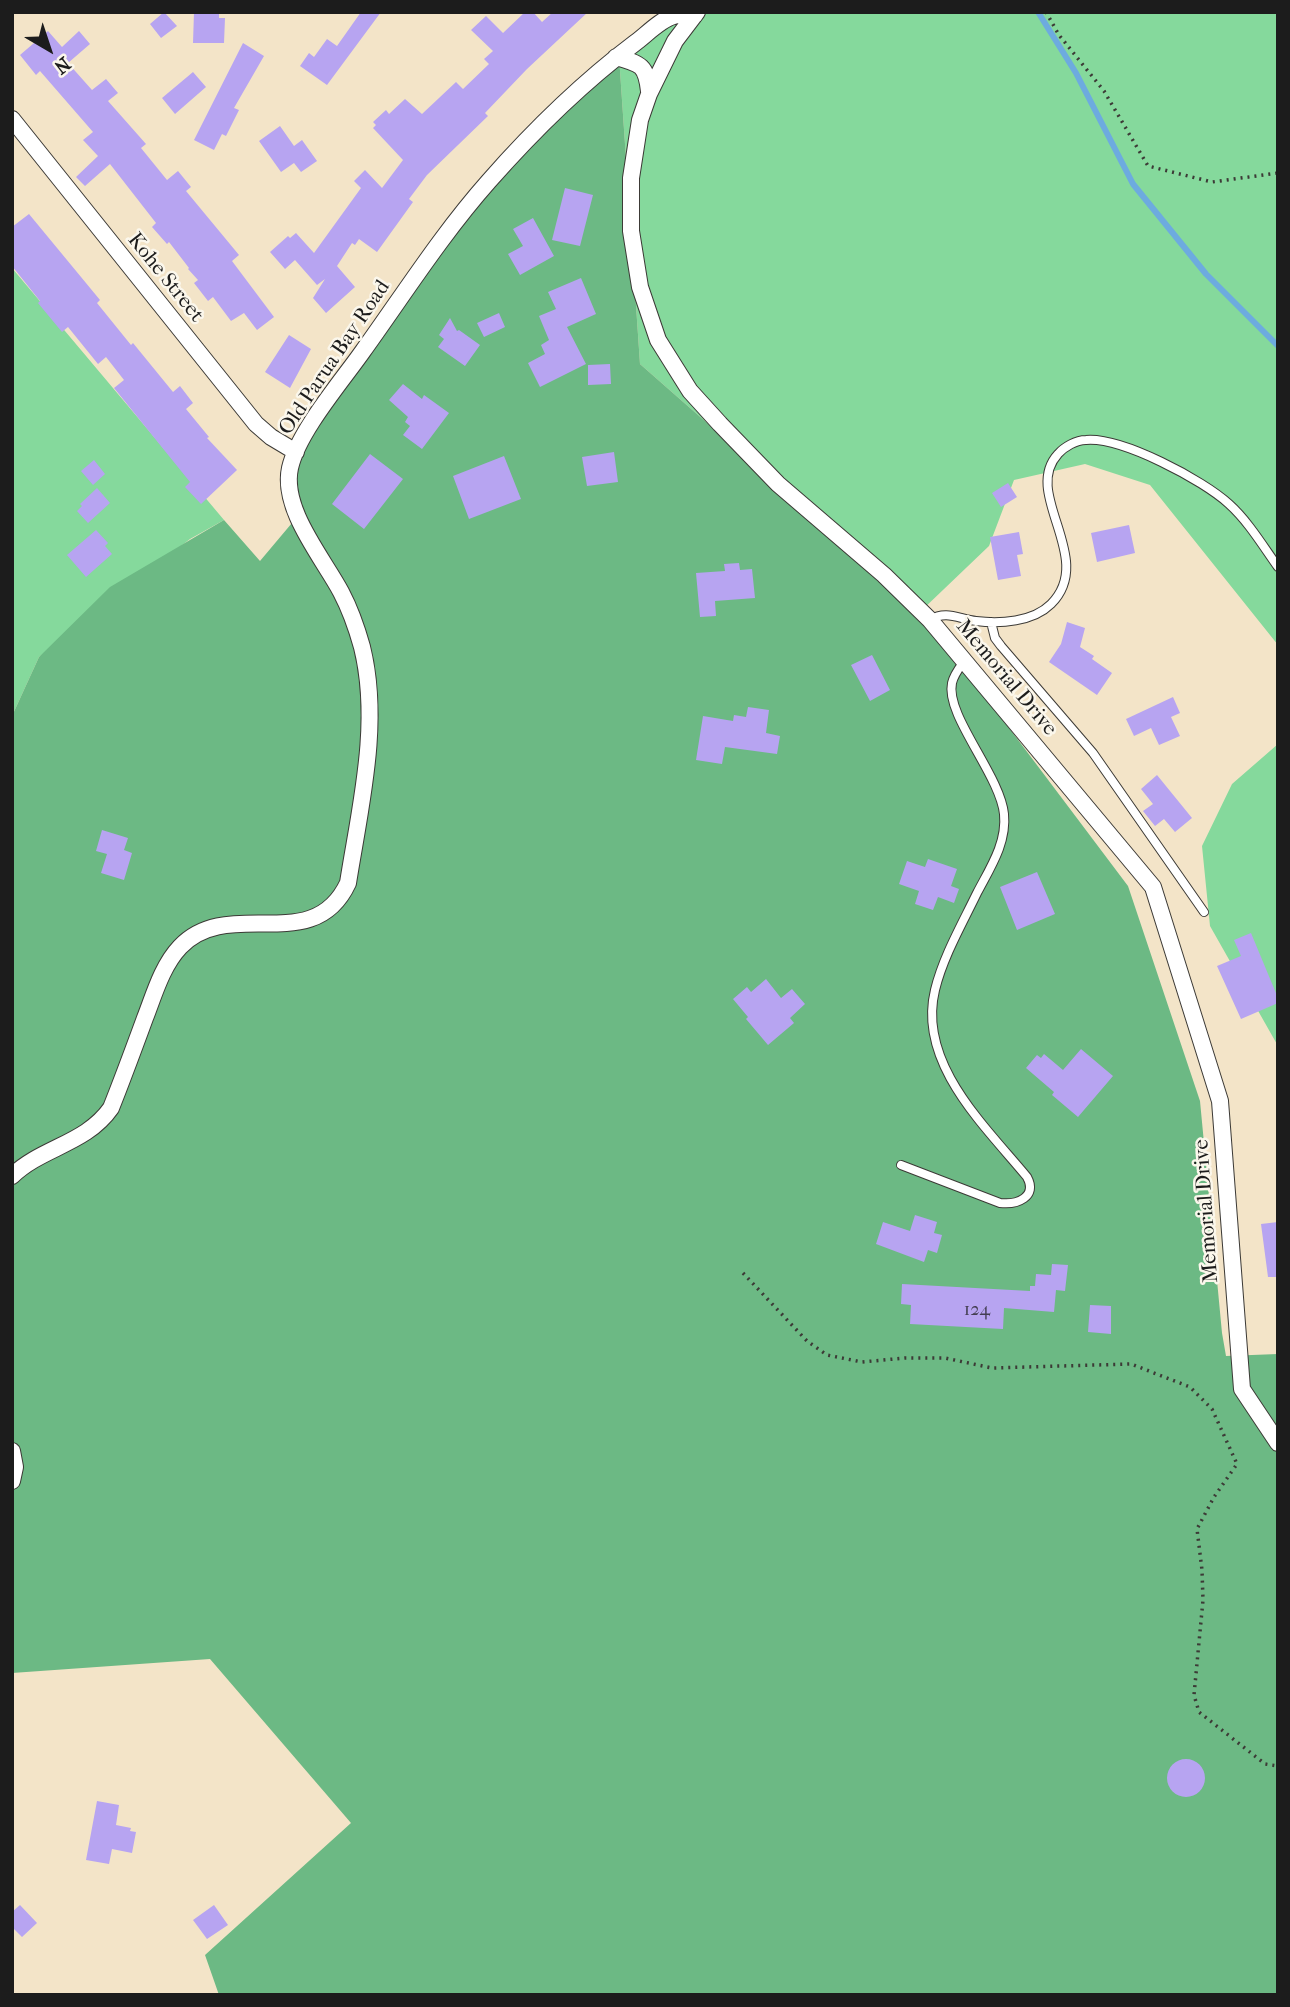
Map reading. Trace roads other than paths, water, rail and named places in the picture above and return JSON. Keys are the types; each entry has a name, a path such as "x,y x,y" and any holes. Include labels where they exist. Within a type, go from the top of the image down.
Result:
{"street":[{"name":"Old Parua Bay Road","path":"12,1176 34,1160 85,1134 102,1122 111,1108 159,983 180,946 204,930 219,925 302,923 332,907 342,895 348,883 366,765 366,672 362,647 342,594 305,531 291,496 290,468 296,452 322,409 488,181 590,79 616,57 672,16 696,13"},
{"name":"Memorial Drive","path":"696,13 675,41 649,94 634,149 631,231 640,287 658,340 691,391 778,484 884,575 930,621 1153,887 1220,1101 1242,1389 1278,1443"},
{"path":"616,57 642,67 647,74 649,94"},
{"name":"Kohe Street","path":"12,119 256,424 296,452"},
{"path":"12,1451 15,1466 12,1481"}],"lane":[{"path":"930,621 944,614 991,622 1034,615 1052,604 1063,588 1067,574 1067,557 1050,498 1048,479 1055,457 1066,447 1086,439 1135,451 1214,490 1233,507 1278,567"},
{"path":"991,622 995,638 1093,753 1204,912"},
{"path":"901,1165 1000,1203 1016,1203 1028,1196 1030,1191 1030,1181 958,1091 944,1065 932,1030 932,1002 940,973 996,857 1004,828 999,793 951,697 951,685 965,660"}],"waterway":[{"path":"1038,12 1076,73 1133,184 1206,274 1278,346"}]}
